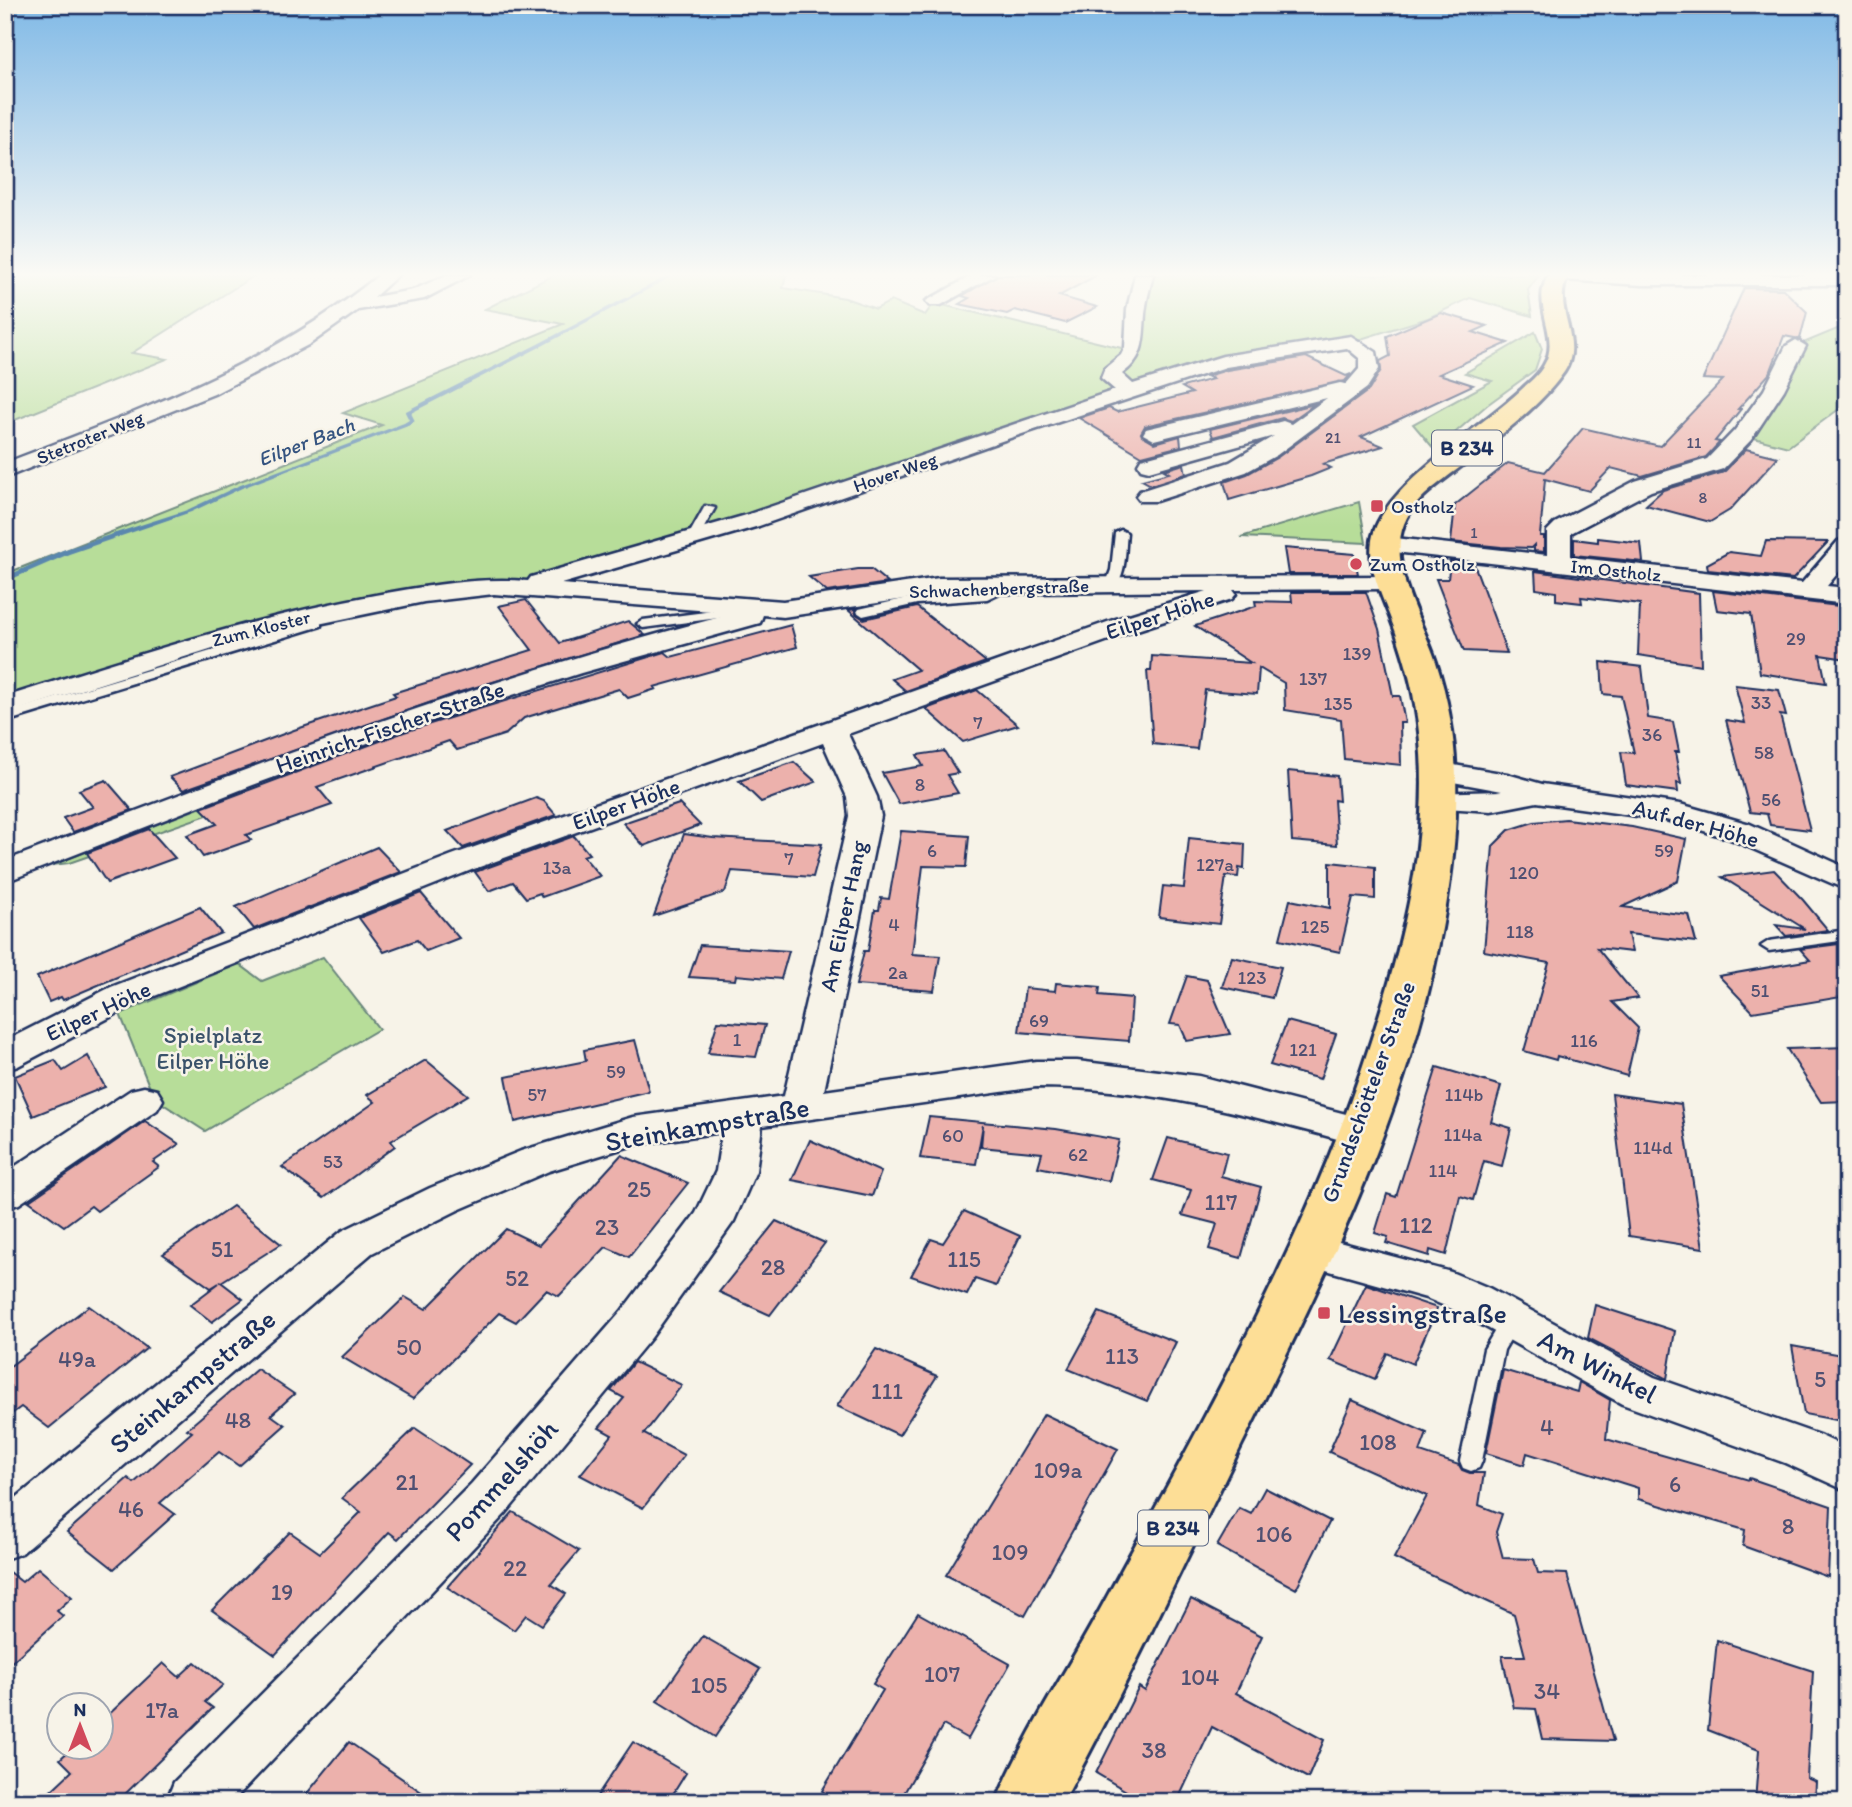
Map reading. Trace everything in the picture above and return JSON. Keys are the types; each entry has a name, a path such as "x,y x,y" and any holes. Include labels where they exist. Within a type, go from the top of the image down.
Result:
{"main road":[{"name":"B 234","path":"1386,544 1392,521 1405,502 1555,368 1559,359"},
{"name":"Grundschötteler Straße","path":"1028,1802 1186,1504 1283,1311 1359,1131 1406,993 1428,900 1441,786 1433,702 1392,581 1386,544"}],"street":[{"name":"Stetroter Weg","path":"5,471 228,379 264,359"},
{"path":"1129,359 1112,372 1111,378 1131,392"},
{"name":"Hover Weg","path":"524,586 692,540 1131,392 1236,359"},
{"path":"1559,563 1559,531 1563,528 1643,486 1715,464 1743,435 1774,390 1789,359"},
{"path":"1148,496 1215,477 1269,450 1360,384 1366,377 1369,360 1344,366"},
{"path":"1154,434 1360,384"},
{"path":"1165,410 1204,401"},
{"path":"1149,464 1309,420"},
{"name":"Im Ostholz","path":"1386,544 1847,596"},
{"path":"1808,592 1847,546"},
{"name":"Schwachenbergstraße","path":"524,586 774,609 920,588 1008,584 1392,581"},
{"name":"Eilper Höhe","path":"5,1057 124,995 463,862 1122,626 1259,583"},
{"name":"Zum Kloster","path":"5,706 224,636 342,609 424,594 494,586 524,586"},
{"name":"Heinrich-Fischer-Straße","path":"5,872 276,766 422,715 566,668 774,609"},
{"name":"Am Eilper Hang","path":"802,1107 865,816 862,797 832,730"},
{"name":"Auf der Höhe","path":"1441,786 1490,802 1537,793 1640,805 1701,819 1780,847 1847,880"},
{"name":"Steinkampstraße","path":"5,1537 358,1242 444,1199 535,1161 633,1131 1066,1072 1183,1085 1359,1131"},
{"path":"5,1193 144,1100"},
{"name":"Pommelshöh","path":"194,1802 489,1498 636,1325 713,1221 736,1171 744,1116"},
{"name":"Am Winkel","path":"1310,1250 1436,1284 1511,1321 1638,1391 1802,1449 1847,1470"}],"lane":[{"path":"692,540 709,508"},
{"path":"1112,583 1117,570 1121,533"},
{"path":"863,612 918,600 987,595 1008,584"},
{"path":"5,718 339,616 343,614 342,609"},
{"path":"643,624 774,609"},
{"path":"1769,946 1847,935"},
{"path":"1471,1461 1494,1349 1511,1321"}],"green space":[{"path":"5,359 166,359 5,424"},
{"path":"476,359 1244,359 524,586 342,609 5,706 5,574 382,425 343,413"},
{"path":"1488,359 1539,359 1535,370 1487,405 1435,450 1413,424 1492,381 1465,373"},
{"path":"1788,359 1847,359 1847,403 1788,447 1743,435"},
{"path":"1359,502 1366,543 1241,537"},
{"path":"204,806 213,813 69,863 52,865"},
{"name":"Spielplatz Eilper Höhe","path":"323,957 379,1029 205,1131 154,1098 120,1014 239,964 262,981"}],"building":[{"path":"1292,359 1311,359 1346,376 1351,374 1345,381 1145,426 1141,433 1155,443 1180,436 1181,446 1142,456 1079,418 1109,408 1117,412 1192,393 1182,387 1213,379 1207,376"},
{"path":"1472,359 1439,374 1473,385 1361,437 1383,446 1323,464 1331,468 1311,476 1229,500 1224,482 1247,474 1278,457 1369,390 1381,370 1380,361"},
{"path":"1712,359 1775,359 1770,373 1738,409 1741,409 1715,441 1720,442 1706,457 1642,476 1611,468 1589,491 1545,479 1540,536 1544,536 1544,552 1534,551 1534,545 1531,548 1501,547 1451,542 1455,505 1508,463 1545,472 1583,428 1660,446 1723,380 1703,379"},
{"path":"1315,404 1291,421 1282,418 1213,437 1210,429"},
{"path":"1746,449 1778,457 1730,510 1710,522 1646,505 1663,490 1724,472"},
{"path":"1184,464 1186,474 1151,485 1142,480 1169,473 1164,470"},
{"path":"1598,538 1641,543 1643,562 1574,555 1574,539 1598,542"},
{"path":"1766,541 1828,542 1793,579 1708,570 1707,564 1729,552 1761,556"},
{"path":"1284,548 1354,554 1358,574 1288,574"},
{"path":"1450,561 1474,564 1507,653 1464,651 1436,579 1448,579"},
{"path":"871,569 888,583 827,592 809,577"},
{"path":"1535,571 1699,593 1701,665 1638,655 1640,604 1581,597 1582,603 1556,600 1556,592 1536,589"},
{"path":"1713,591 1847,607 1847,659 1820,655 1826,683 1760,673 1751,614 1717,610"},
{"path":"1291,592 1366,592 1379,629 1393,696 1400,696 1405,723 1400,723 1401,765 1344,759 1341,719 1285,710 1284,683 1259,668 1257,694 1205,690 1197,749 1153,744 1147,671 1151,671 1152,656 1251,663 1195,626 1256,606 1255,601 1292,602"},
{"path":"526,600 560,643 628,621 645,635 457,693 183,790 170,777 294,730 396,696 393,693 532,650 499,606"},
{"path":"917,607 986,662 906,691 892,679 918,670 848,610 856,609 856,614 864,619"},
{"path":"791,625 797,647 654,687 656,689 628,698 619,689 524,718 506,734 457,750 449,741 317,787 332,805 246,835 251,840 203,857 187,835 217,824 201,808 404,732 665,652 671,657"},
{"path":"1601,662 1642,667 1648,718 1673,722 1679,752 1675,752 1681,784 1677,783 1678,792 1626,785 1621,752 1634,753 1621,696 1603,694"},
{"path":"1735,685 1779,690 1786,716 1780,715 1810,830 1770,825 1767,814 1750,812 1726,720 1745,723"},
{"path":"977,690 1018,725 963,742 926,709"},
{"path":"944,751 958,773 947,775 958,793 899,804 882,773 923,766 917,755"},
{"path":"794,762 816,782 761,802 739,781"},
{"path":"1288,771 1337,776 1339,801 1334,800 1337,845 1292,841"},
{"path":"106,780 132,810 73,832 63,818 93,807 79,790"},
{"path":"536,798 544,801 556,815 463,848 447,831"},
{"path":"679,804 700,825 644,846 623,823"},
{"path":"1566,819 1632,827 1686,839 1678,881 1622,907 1689,915 1696,942 1628,934 1632,952 1597,948 1638,998 1612,1002 1638,1028 1627,1076 1557,1056 1556,1060 1524,1051 1549,963 1484,951 1493,846 1509,830 1534,822"},
{"path":"149,829 175,858 107,883 87,853"},
{"path":"901,831 969,836 966,867 923,866 912,954 940,956 934,991 856,985 864,951 868,951 875,910 879,910 881,898 889,899"},
{"path":"684,834 822,844 813,877 732,871 725,892 654,916"},
{"path":"574,836 589,854 583,856 600,876 542,897 540,893 526,898 513,882 489,891 475,872"},
{"path":"1189,838 1245,844 1244,869 1239,868 1238,877 1226,876 1219,924 1159,917 1163,886 1184,888"},
{"path":"377,847 401,872 254,929 236,907"},
{"path":"1330,862 1375,867 1375,899 1353,897 1340,952 1280,939 1290,900 1330,908"},
{"path":"1774,870 1828,930 1786,936 1776,925 1805,929 1722,877"},
{"path":"421,893 459,938 426,951 417,940 384,952 359,918"},
{"path":"200,907 221,933 63,1000 61,997 49,1002 37,977"},
{"path":"1839,944 1847,953 1847,996 1753,1012 1719,976 1810,960 1800,949"},
{"path":"700,945 789,951 781,979 736,975 735,980 689,977"},
{"path":"1232,957 1281,967 1272,998 1222,987"},
{"path":"1187,976 1207,980 1230,1034 1187,1041 1180,1025 1170,1024"},
{"path":"1056,983 1100,987 1099,995 1132,998 1129,1041 1019,1032 1025,988 1055,991"},
{"path":"718,1021 765,1025 756,1057 708,1053"},
{"path":"1287,1021 1336,1034 1320,1079 1270,1065"},
{"path":"635,1040 649,1091 515,1122 506,1077 586,1061 584,1050"},
{"path":"1847,1047 1847,1101 1821,1102 1787,1049"},
{"path":"88,1056 105,1087 33,1116 15,1076 55,1060 63,1071"},
{"path":"426,1060 468,1095 391,1141 395,1146 324,1198 282,1167 375,1102 367,1095"},
{"path":"1437,1067 1501,1086 1491,1122 1511,1128 1502,1166 1484,1161 1473,1200 1460,1196 1446,1255 1430,1250 1429,1256 1386,1243 1388,1237 1375,1233 1387,1194 1396,1197"},
{"path":"1612,1094 1681,1104 1703,1248 1629,1236"},
{"path":"929,1117 1056,1129 1119,1140 1109,1181 1038,1167 1042,1153 981,1147 983,1125 976,1164 920,1158"},
{"path":"145,1121 179,1144 153,1162 159,1167 97,1211 91,1206 64,1226 29,1201"},
{"path":"1168,1138 1227,1153 1221,1176 1261,1187 1241,1258 1209,1249 1217,1224 1182,1215 1191,1190 1153,1180"},
{"path":"810,1140 881,1172 872,1196 792,1180"},
{"path":"621,1155 688,1183 629,1257 606,1247 559,1296 546,1290 516,1322 499,1313 413,1399 342,1357 405,1297 426,1309 506,1229 539,1245"},
{"path":"233,1206 281,1244 221,1282 243,1299 212,1322 190,1305 219,1283 211,1288 163,1254"},
{"path":"964,1211 1020,1236 996,1286 975,1279 967,1295 911,1276 931,1239 943,1243"},
{"path":"776,1221 825,1243 770,1315 719,1292"},
{"path":"1366,1284 1437,1308 1413,1364 1387,1353 1375,1379 1330,1360"},
{"path":"1595,1305 1675,1331 1667,1379 1588,1338"},
{"path":"89,1306 147,1348 49,1428 21,1407 5,1419 5,1370"},
{"path":"1099,1312 1176,1342 1147,1401 1068,1369"},
{"path":"1792,1346 1847,1356 1847,1422 1804,1414"},
{"path":"876,1349 937,1376 899,1435 837,1406"},
{"path":"634,1362 682,1385 644,1434 684,1455 643,1508 580,1475 612,1435 599,1428 624,1398 611,1391"},
{"path":"257,1369 294,1394 271,1415 285,1425 239,1466 219,1452 160,1503 175,1514 114,1569 67,1532 128,1478 134,1483 192,1432 187,1429"},
{"path":"1503,1370 1577,1392 1579,1382 1610,1400 1606,1439 1749,1478 1831,1506 1828,1577 1743,1546 1745,1530 1638,1499 1638,1488 1527,1453 1524,1465 1486,1453"},
{"path":"1352,1400 1427,1433 1420,1452 1459,1465 1462,1470 1470,1473 1484,1473 1479,1505 1502,1514 1496,1532 1503,1558 1534,1559 1538,1573 1567,1574 1613,1741 1543,1739 1536,1709 1514,1708 1502,1656 1525,1656 1514,1614 1394,1558 1427,1496 1329,1452"},
{"path":"1044,1414 1118,1449 1025,1616 946,1575"},
{"path":"415,1428 470,1465 398,1539 389,1532 275,1655 212,1610 290,1532 320,1553 361,1512 342,1498"},
{"path":"1265,1488 1330,1521 1296,1589 1217,1546 1239,1508 1251,1514"},
{"path":"513,1512 579,1551 551,1584 566,1594 542,1625 526,1615 514,1630 447,1587"},
{"path":"38,1568 72,1597 57,1611 63,1616 5,1668 5,1569 22,1582"},
{"path":"1191,1599 1262,1636 1236,1693 1324,1740 1308,1778 1212,1727 1177,1802 1145,1802 1096,1773 1139,1687 1145,1691"},
{"path":"918,1613 1010,1664 968,1739 943,1725 899,1802 840,1802 822,1791 883,1690 873,1684"},
{"path":"703,1636 760,1669 715,1737 657,1701"},
{"path":"1717,1640 1813,1671 1807,1778 1816,1782 1815,1802 1755,1802 1759,1750 1708,1730"},
{"path":"195,1662 223,1685 205,1702 213,1708 117,1802 39,1802 72,1771 63,1762 116,1762 116,1708 163,1663 179,1677"},
{"path":"349,1742 436,1802 300,1802"},
{"path":"633,1742 686,1773 668,1802 593,1802"}],"waterway":[{"name":"Eilper Bach","path":"5,580 66,552 189,511 240,487 406,424 412,421 408,412 512,359"}],"place":[{"name":"Ostholz","path":"1377,506"},
{"name":"Zum Ostholz","path":"1356,564"},
{"name":"Lessingstraße","path":"1324,1313"}]}
